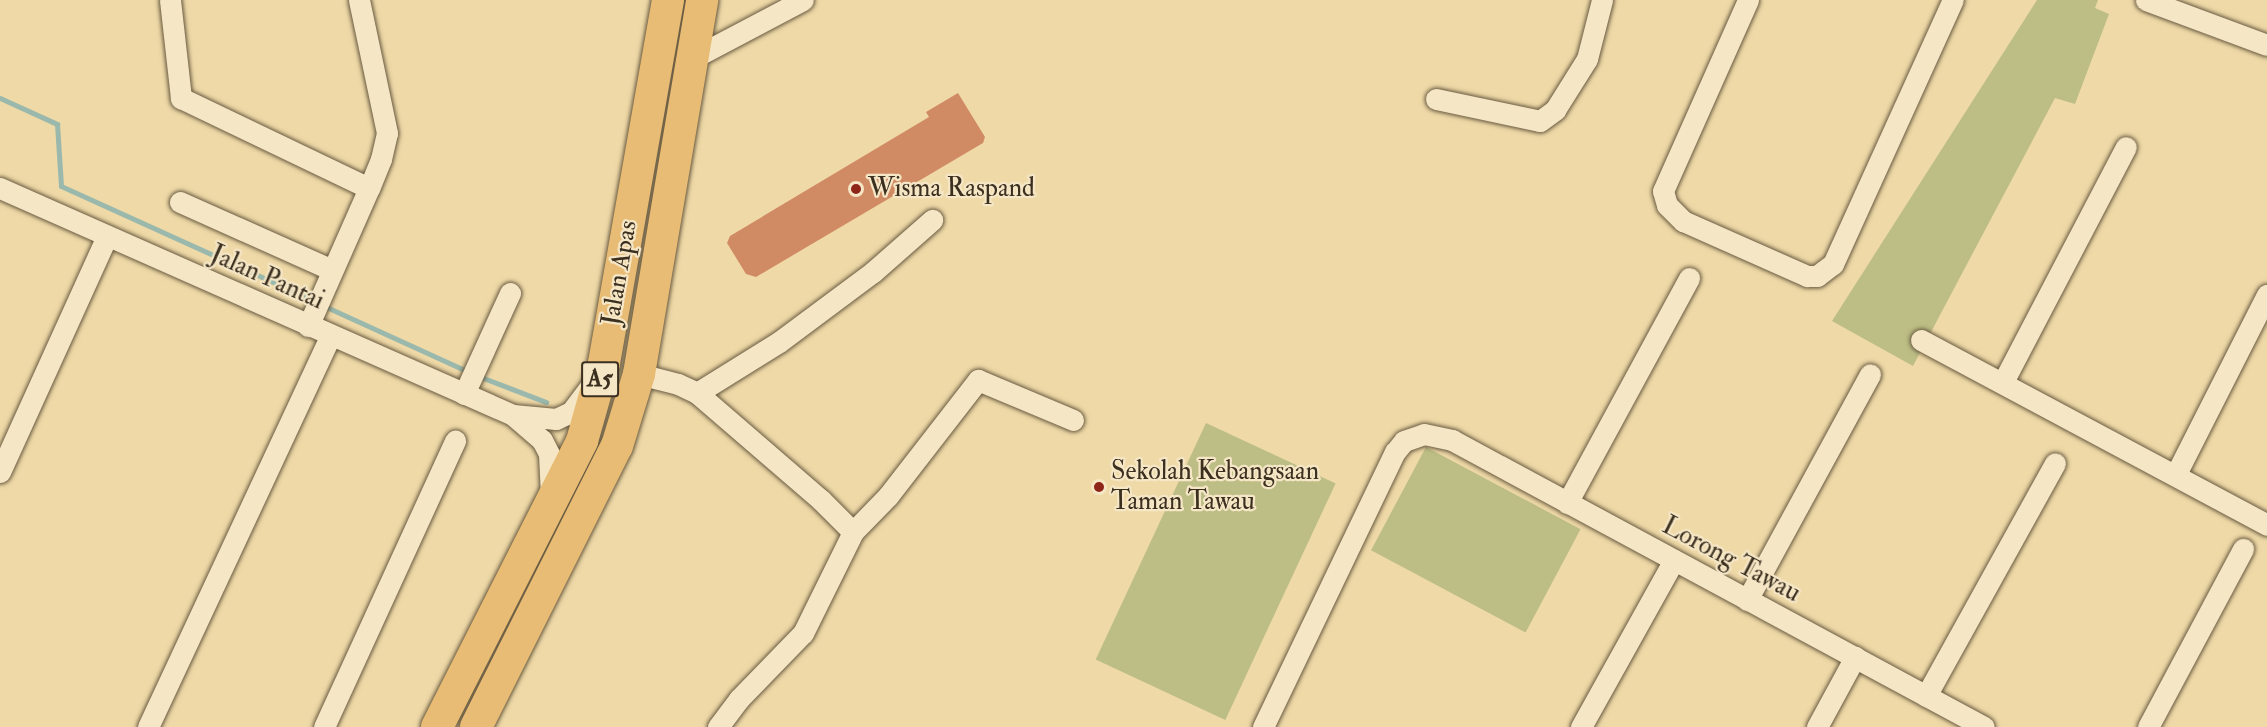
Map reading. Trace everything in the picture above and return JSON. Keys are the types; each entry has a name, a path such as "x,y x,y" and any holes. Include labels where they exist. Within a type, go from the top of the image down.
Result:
{"highway":[{"name":"Jalan Apas","path":"437,727 582,441 604,363 668,0"},
{"name":"Jalan Apas","path":"476,727 617,446 639,374 702,0"}],"street":[{"path":"170,0 182,98 369,188"},
{"path":"311,320 381,159 387,133 359,0"},
{"path":"693,58 803,0"},
{"path":"1436,99 1540,121 1555,110 1587,59 1602,0"},
{"path":"1748,0 1663,191 1667,205 1683,221 1807,276 1817,276 1833,264 1953,0"},
{"path":"2146,0 2267,45"},
{"path":"2003,382 2126,147"},
{"name":"Jalan Pantai","path":"0,188 107,236 311,320 330,336 467,388 513,415"},
{"path":"180,202 328,278"},
{"path":"697,393 798,328 873,272 932,220"},
{"path":"0,472 107,236"},
{"path":"1567,503 1689,278"},
{"path":"467,388 510,293"},
{"path":"2176,474 2267,295"},
{"path":"148,727 330,336"},
{"path":"1921,340 2176,474 2267,525"},
{"path":"513,415 556,419 571,411 604,363"},
{"path":"639,374 678,384 697,393 821,500 853,532"},
{"path":"1748,600 1870,374"},
{"path":"718,727 739,699 803,633 853,532 888,496 978,380 1073,420"},
{"path":"513,415 542,440 549,454 551,506"},
{"name":"Lorong Tawau","path":"1263,727 1395,452 1414,435 1452,441 1984,727"},
{"path":"324,727 455,441"},
{"path":"1926,696 2055,463"},
{"path":"2148,727 2243,549"},
{"path":"1581,727 1674,560"},
{"path":"1817,727 1855,657"}],"green space":[{"path":"2037,0 2098,0 2095,8 2109,14 2075,104 2055,98 1913,366 1832,321"},
{"path":"1206,423 1336,483 1225,720 1096,660"},
{"path":"1426,447 1581,529 1526,632 1371,550"}],"building":[{"name":"Wisma Raspand","path":"958,93 985,137 983,143 756,277 746,274 727,243 730,236 929,117 926,112"}],"waterway":[{"path":"0,98 57,124 61,186 314,301"},
{"path":"322,305 469,372"},
{"path":"478,376 546,402"}],"place":[{"name":"Wisma Raspand","path":"856,189"},
{"name":"Sekolah Kebangsaan Taman Tawau","path":"1099,487"}]}
